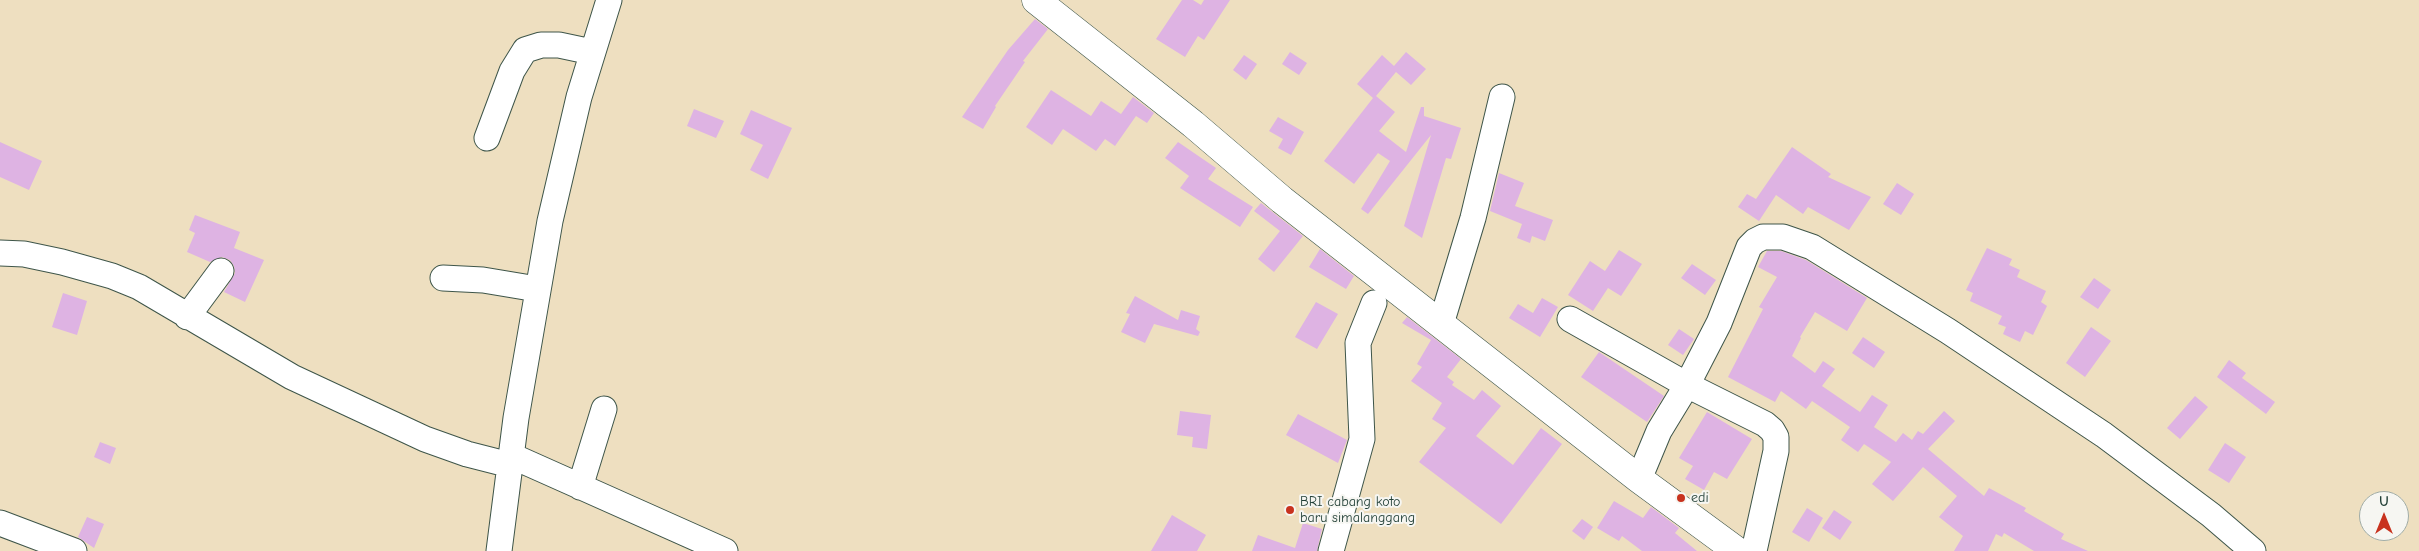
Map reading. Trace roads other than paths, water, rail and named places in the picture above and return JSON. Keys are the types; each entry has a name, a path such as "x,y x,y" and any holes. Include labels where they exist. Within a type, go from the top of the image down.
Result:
{"main road":[{"path":"1036,0 1193,124 1282,200 1383,297 1441,324 1639,479 1737,551"}],"street":[{"path":"499,551 537,289 560,171 592,52 609,0"},
{"path":"486,138 512,71 525,50 541,45 592,52"},
{"path":"1441,324 1473,218 1502,97"},
{"path":"1639,479 1659,431 1687,385 1719,323 1749,247 1763,237 1783,237 1812,247 1948,331 2104,434 2211,516 2252,551"},
{"path":"0,253 24,254 62,262 112,276 139,287 187,317 292,377 424,439 467,454 511,461 580,487 725,551"},
{"path":"187,317 221,271"},
{"path":"443,278 483,280 537,289"},
{"path":"1331,551 1362,439 1358,343 1383,297"},
{"path":"1570,319 1687,385 1765,424 1776,437 1776,451 1754,551"},
{"path":"580,487 604,409"},
{"path":"0,523 74,551"}],"place":[{"name":"edi","path":"1681,498"},
{"name":"BRI cabang koto baru simalanggang","path":"1290,510"}]}
